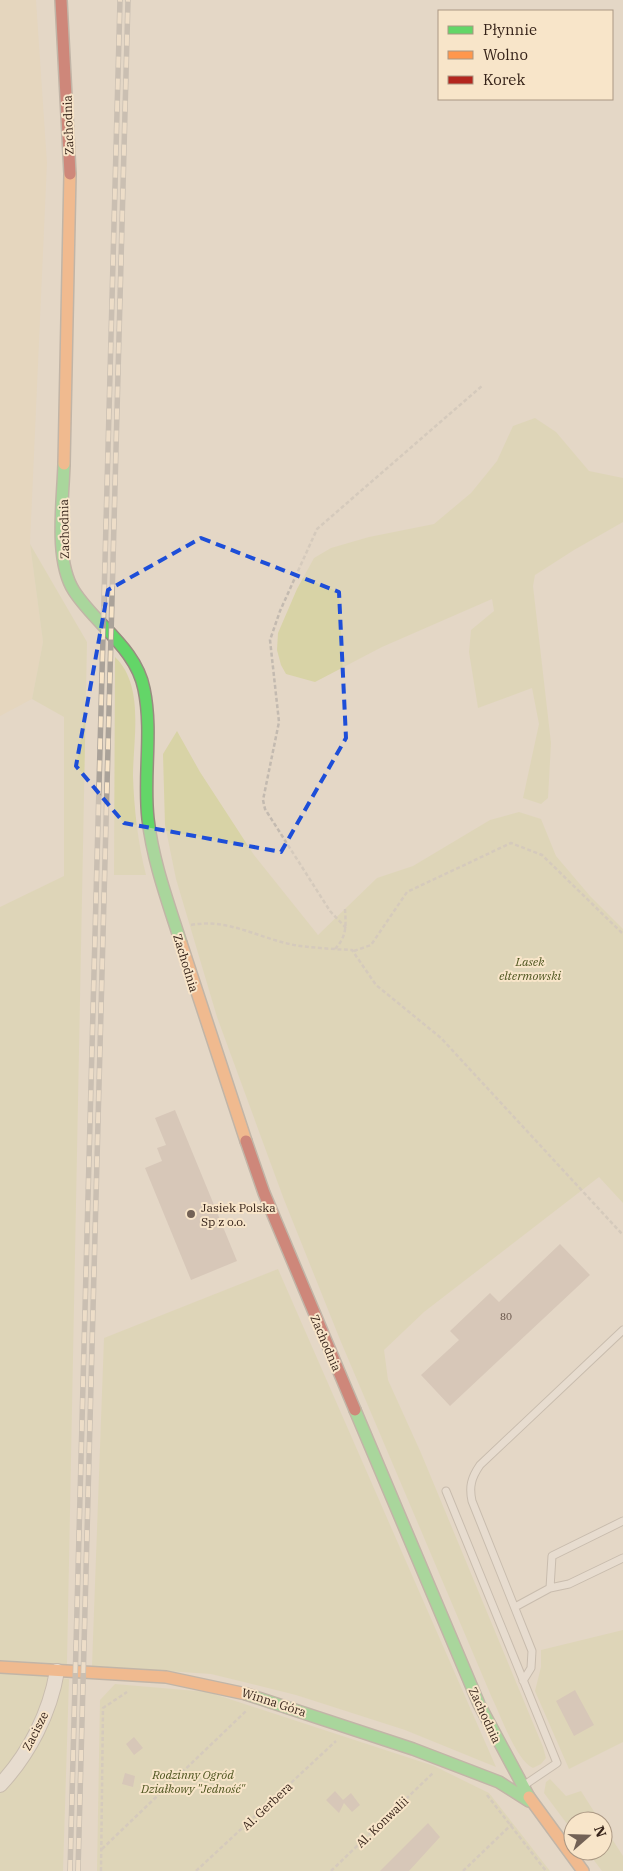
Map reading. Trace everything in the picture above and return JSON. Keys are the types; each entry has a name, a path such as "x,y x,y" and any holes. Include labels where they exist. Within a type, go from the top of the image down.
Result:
{"street":[{"name":"Zachodnia","path":"61,0 70,179 63,558 74,591 131,657 144,688 147,716 146,796 150,842 234,1112 264,1193 475,1695 522,1787 583,1871"},
{"name":"Winna Góra","path":"0,1667 166,1678 231,1689 422,1752 499,1782 532,1803"},
{"name":"Zacisze","path":"0,1785 13,1772 38,1730 54,1689 57,1671"}],"lane":[{"path":"523,1681 531,1668 532,1650 472,1501 470,1491 472,1476 480,1465 623,1330"},
{"path":"446,1492 557,1764 522,1787"},
{"path":"550,1588 552,1556 623,1520"},
{"path":"515,1607 550,1588 570,1584 623,1558"}],"path":[{"path":"346,928 330,912 265,810 264,800 279,722 270,640 280,611 318,529 483,385"},
{"path":"354,951 372,945 407,892 512,843 542,855 623,934"},
{"path":"335,949 343,941 346,928 345,909"},
{"path":"176,930 216,923 233,926 294,945 352,950 376,985 441,1038 623,1235"},
{"path":"101,1871 103,1708 124,1692 133,1692"},
{"path":"102,1848 248,1710 240,1707"},
{"name":"Al. Gerbera","path":"196,1871 337,1740 328,1737"},
{"name":"Al. Konwalii","path":"331,1871 434,1772 425,1769"},
{"path":"486,1794 512,1824 546,1871"},
{"path":"463,1871 512,1824"}],"highlighted area":[{"path":"201,538 339,592 346,738 281,852 124,823 76,766 108,590"}],"shaded area":[{"path":"0,0 36,0 47,163 30,544 43,642 32,699 0,716"}],"green space":[{"path":"535,418 556,432 589,471 623,478 623,522 535,575 533,586 551,743 548,798 541,804 523,798 539,724 532,688 478,708 469,652 471,630 494,611 492,599 382,647 315,682 286,674 281,665 277,650 278,633 297,589 314,558 331,548 369,537 434,524 471,493 497,461 513,426"},
{"path":"30,544 87,642 67,1664 0,1660 0,907 64,876 64,717 32,699 43,642"},
{"path":"115,657 124,669 134,698 134,801 146,875 114,875"},
{"name":"Lasek eltermowski","path":"177,731 200,772 254,855 318,935 377,878 413,866 490,820 519,812 541,819 556,856 590,896 623,929 623,1203 599,1177 424,1312 384,1350 388,1380 421,1453 543,1747 546,1758 541,1764 533,1768 521,1756 504,1726 341,1342 283,1197 217,1017 176,879 165,825 163,754"},
{"path":"278,1269 496,1767 405,1730 296,1695 211,1674 92,1666 104,1338"},
{"path":"623,1630 623,1742 569,1769 535,1691 541,1667 541,1650"},
{"path":"0,1673 47,1675 51,1680 35,1729 0,1781"},
{"path":"60,1678 69,1679 63,1871 0,1871 0,1790"},
{"name":"Rodzinny Ogród Działkowy \"Jedność\"","path":"115,1684 208,1692 434,1766 489,1793 550,1871 97,1871 100,1700"},
{"path":"550,1779 566,1796 581,1791 594,1811 563,1811 563,1819 544,1793 546,1782"},
{"path":"613,1840 623,1856 623,1871 602,1871 594,1861 613,1861"}],"building":[{"name":"Jasiek Polska Sp z o.o.","path":"175,1110 237,1261 191,1280 145,1168 162,1161 157,1148 166,1145 155,1118"},
{"path":"560,1244 590,1275 450,1406 421,1375 459,1340 450,1331 490,1293 499,1302"},
{"path":"575,1690 594,1725 574,1736 556,1701"},
{"path":"134,1737 143,1748 134,1755 126,1744"},
{"path":"125,1773 135,1776 133,1787 122,1784"},
{"path":"335,1791 343,1800 351,1793 360,1805 352,1812 344,1803 339,1813 326,1800"},
{"path":"428,1823 440,1837 409,1871 380,1871"}],"railway":[{"path":"70,1871 120,0"},
{"path":"78,1871 128,0"}],"traffic: fast":[{"path":"64,464 61,530 64,563 68,578 74,591 83,603 133,661 140,674 144,689 148,721 147,803 150,835 153,851 181,943"},
{"path":"355,1410 479,1704 529,1797"},
{"path":"246,1694 413,1749 499,1782 529,1801"}],"traffic: slow":[{"path":"64,464 70,174"},
{"path":"181,943 246,1141"},
{"path":"0,1667 166,1677 246,1694"},
{"path":"529,1797 583,1871"}],"traffic: jam":[{"path":"61,0 70,174"},
{"path":"246,1141 264,1193 355,1410"}],"place":[{"name":"Jasiek Polska Sp z o.o.","path":"191,1214"}]}
